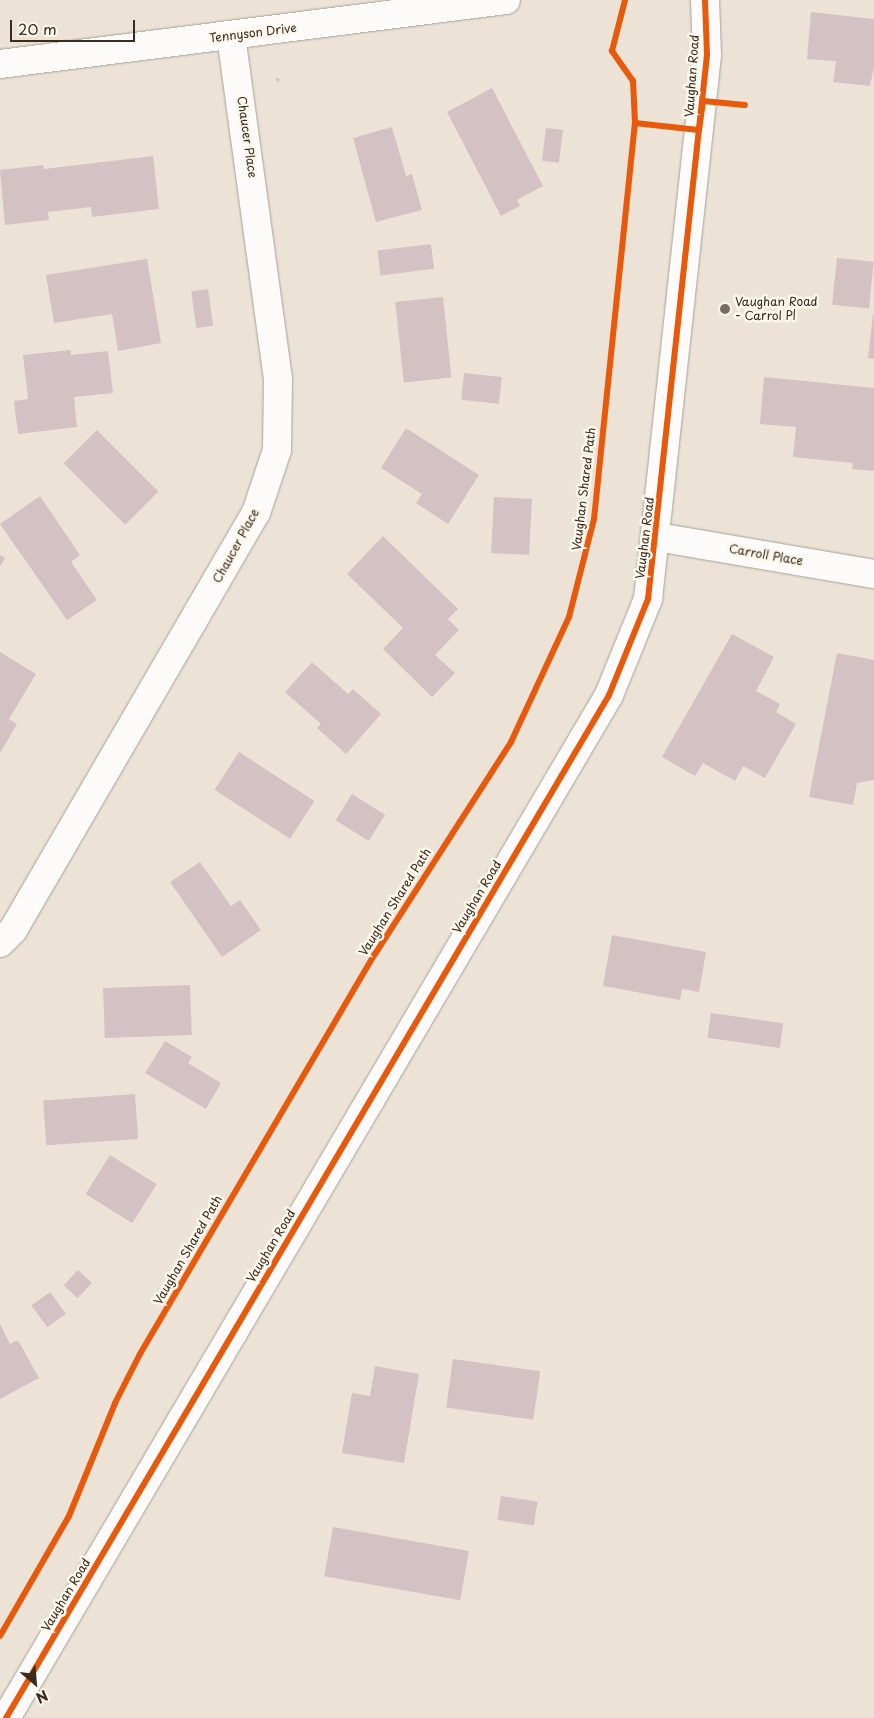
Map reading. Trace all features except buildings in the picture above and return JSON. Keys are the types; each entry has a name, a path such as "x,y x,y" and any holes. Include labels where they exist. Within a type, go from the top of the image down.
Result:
{"street":[{"name":"Tennyson Drive","path":"0,64 506,0"},
{"name":"Vaughan Road","path":"6,1718 609,695 648,599 657,537 707,55 705,0"},
{"name":"Chaucer Place","path":"0,943 13,930 256,513 277,450 278,379 231,36"},
{"name":"Carroll Place","path":"657,537 874,574"}],"path":[{"path":"276,78 282,82"}],"cycle path":[{"name":"Vaughan Shared Path","path":"0,1636 69,1516 115,1403 140,1354 375,954 511,742 569,617 594,519 635,123 633,81 612,51 625,0"},
{"path":"6,1718 609,695 648,599 707,55 705,0"},
{"path":"635,123 699,130 703,101 745,105"}],"place":[{"name":"Vaughan Road - Carrol Pl","path":"725,309"}]}
